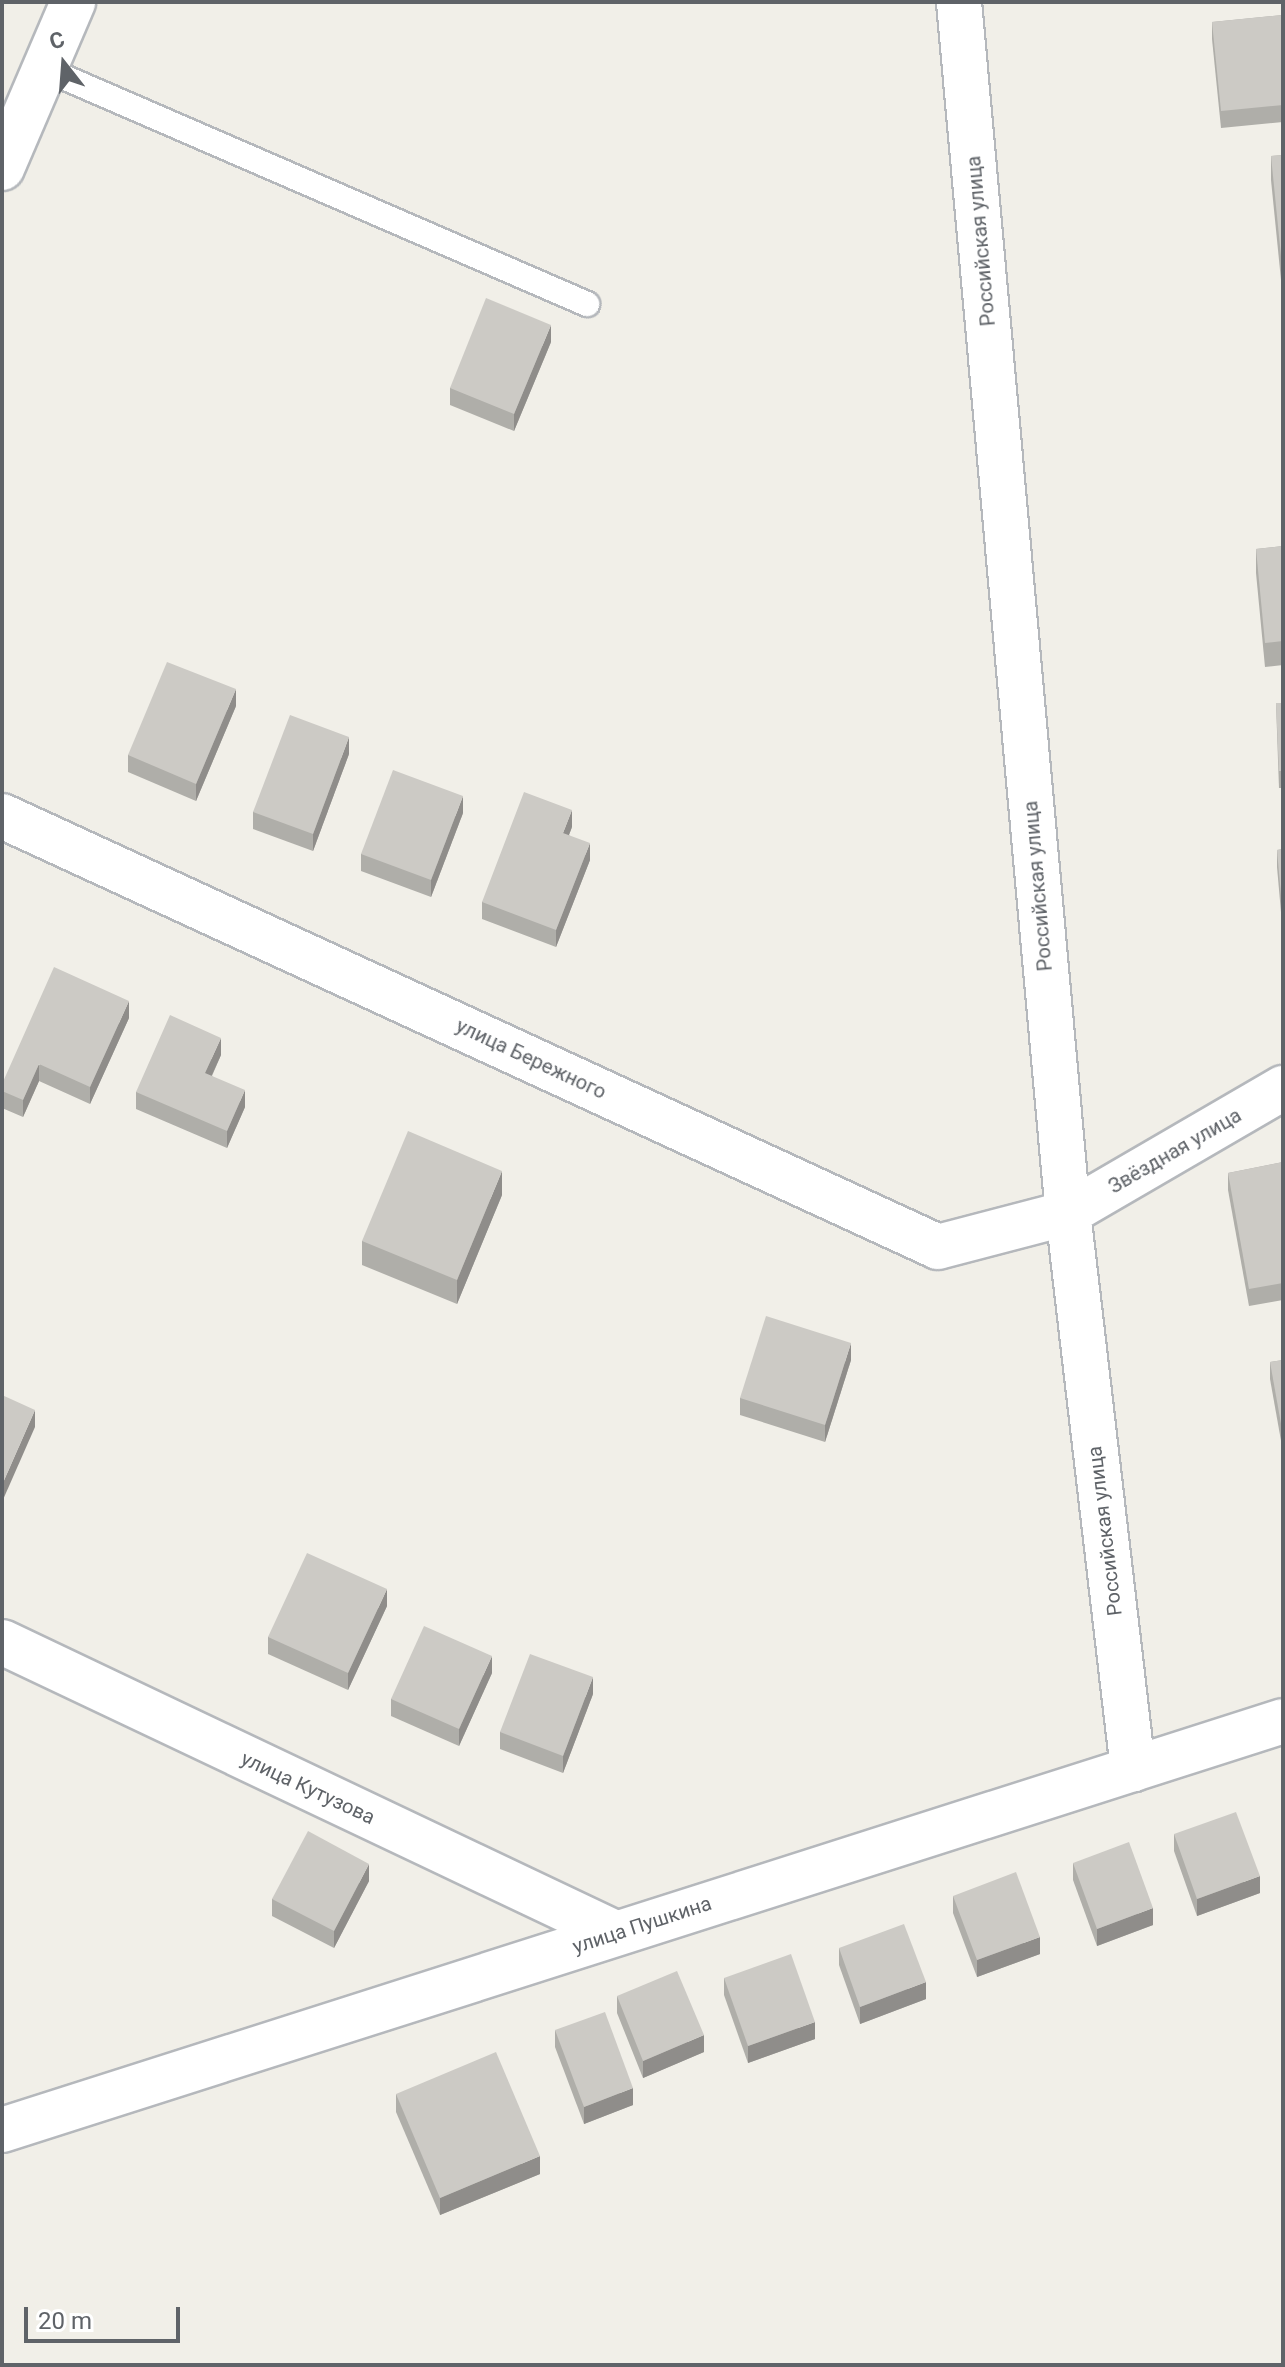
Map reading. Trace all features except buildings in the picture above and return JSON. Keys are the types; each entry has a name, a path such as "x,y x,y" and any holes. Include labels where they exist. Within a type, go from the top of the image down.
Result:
{"street":[{"path":"2,168 73,2"},
{"name":"Российская улица","path":"959,2 1068,1213 1133,1769"},
{"name":"улица Бережного","path":"2,816 938,1247 1068,1213"},
{"name":"Звёздная улица","path":"1068,1213 1283,1088"},
{"name":"улица Кутузова","path":"2,1642 615,1933"},
{"name":"улица Пушкина","path":"2,2130 1283,1721"}],"lane":[{"path":"45,69 587,304"}]}
